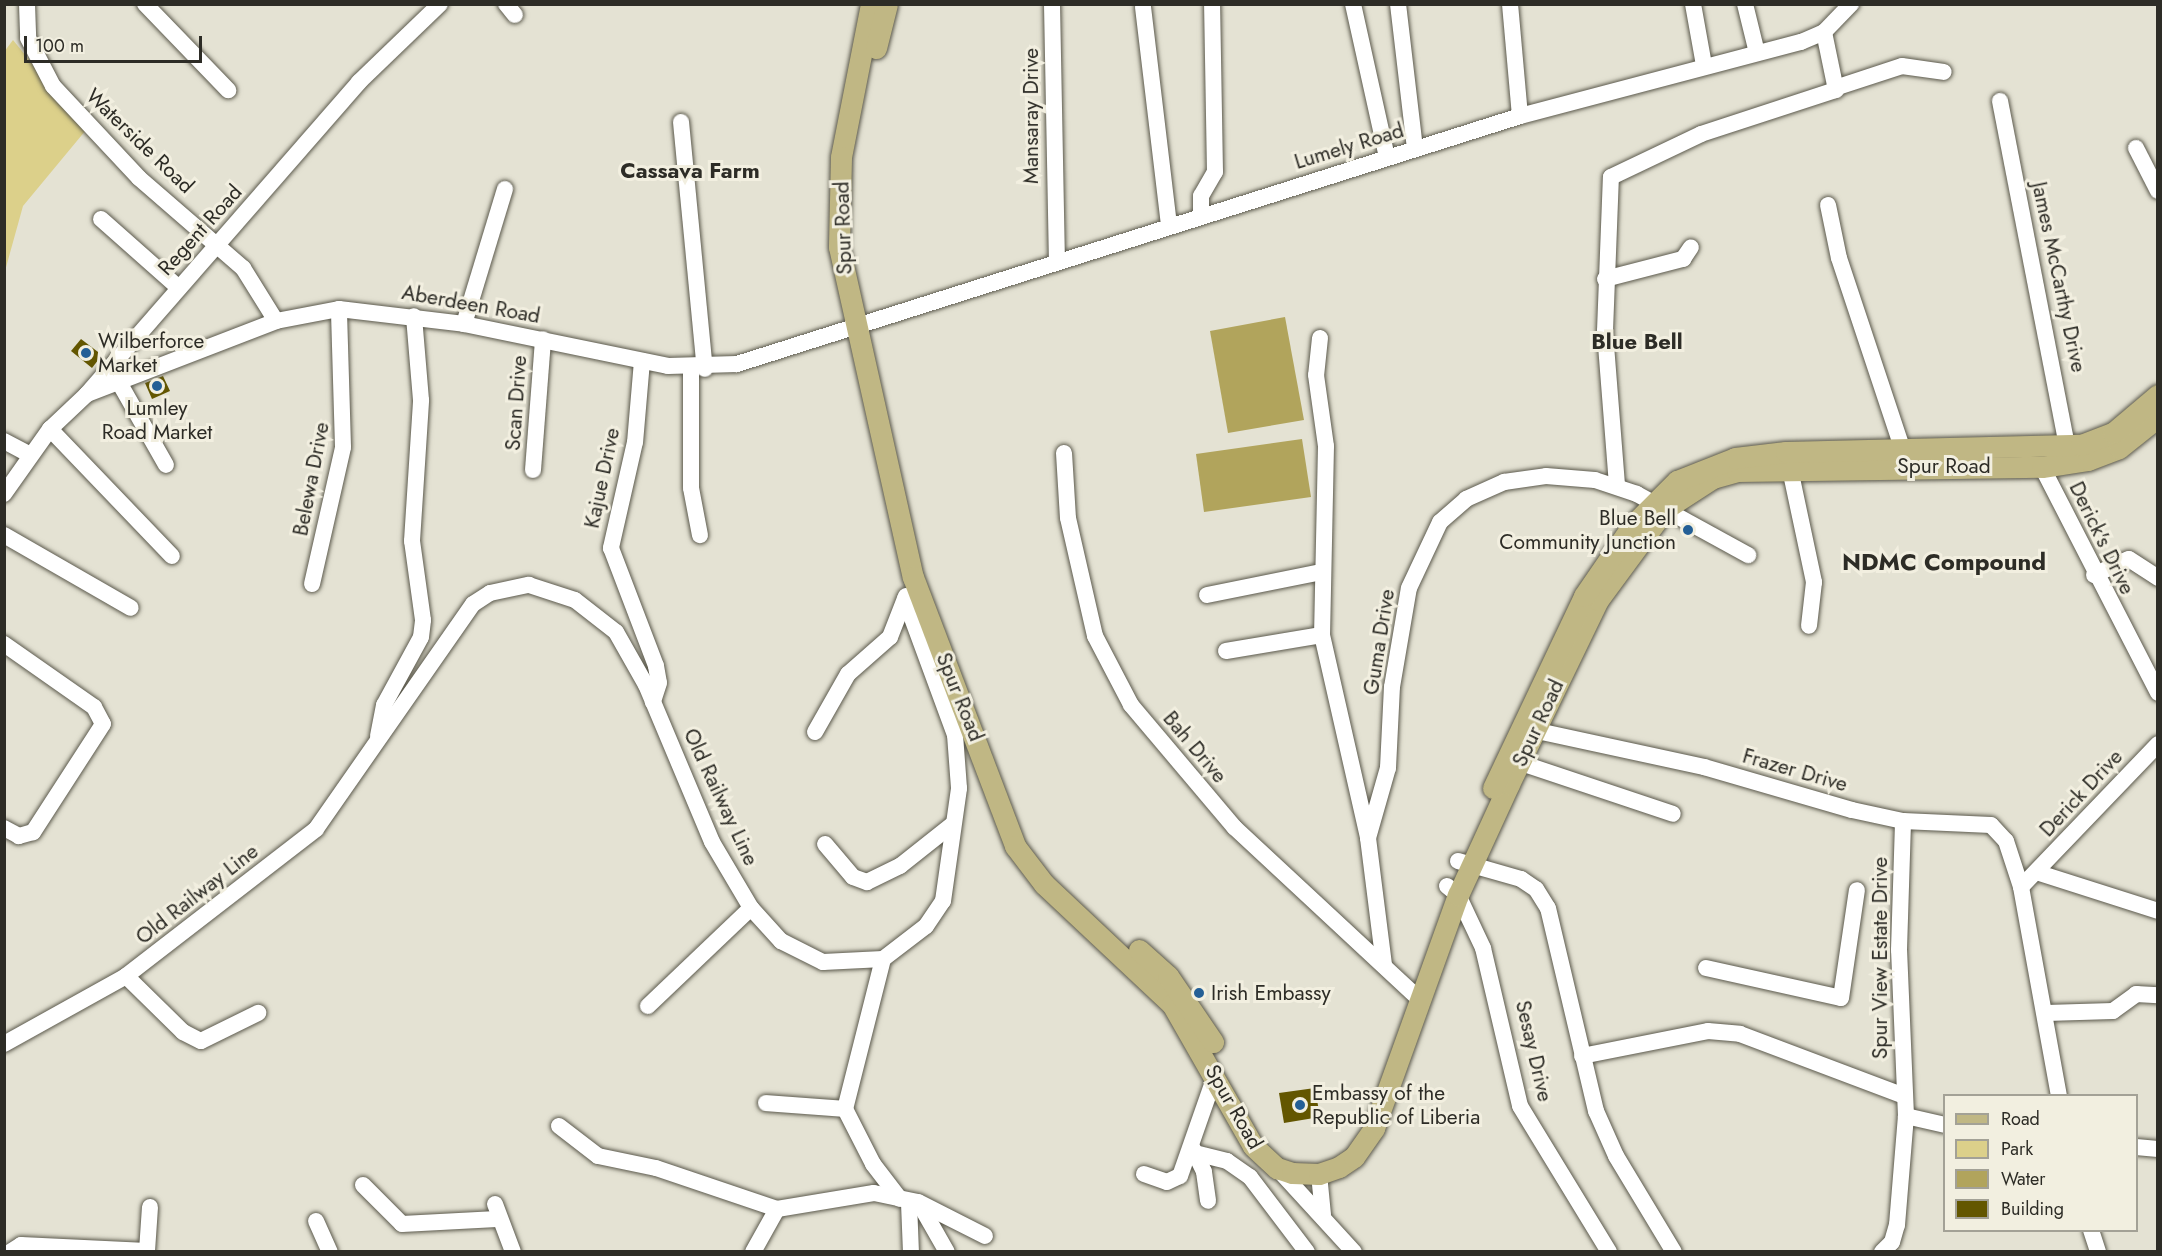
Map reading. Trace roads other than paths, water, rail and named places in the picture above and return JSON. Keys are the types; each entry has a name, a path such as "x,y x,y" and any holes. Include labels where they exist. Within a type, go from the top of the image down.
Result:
{"main road":[{"name":"Spur Road","path":"871,4 851,205 860,324 913,577 964,702 1002,818 1015,846 1145,974 1195,1038 1253,1146 1277,1168 1319,1174 1339,1167 1365,1144 1412,995 1452,891 1568,641 1606,562 1659,506 1677,481 1735,458 2069,455 2119,448 2157,417"},
{"name":"Spur Road","path":"863,70 887,4"},
{"name":"Spur Road","path":"860,324 928,577 1019,827 1049,879 1168,976 1209,1033 1259,1130 1283,1155 1310,1160 1341,1149 1362,1120 1394,1048"},
{"name":"Spur Road","path":"1659,506 1713,478 1790,469 1906,458 2042,467 2113,434 2157,395"},
{"name":"Spur Road","path":"1503,781 1521,763 1527,729"}],"street":[{"name":"Waterside Road","path":"27,4 28,38 53,86 139,178 219,244 243,268 276,321"},
{"path":"145,4 228,90"},
{"name":"Regent Road","path":"4,494 28,454 50,429 87,394 359,82 440,4"},
{"name":"Mansaray Drive","path":"1052,4 1057,262"},
{"path":"1201,216 1202,196 1215,172 1212,4"},
{"path":"1353,4 1387,157"},
{"path":"1398,4 1416,149"},
{"path":"1510,4 1520,116"},
{"path":"1693,4 1704,65"},
{"path":"1745,4 1757,53"},
{"name":"Lumely Road","path":"860,324 1520,116 1704,65 1757,53 1824,32 1851,4"},
{"path":"1143,6 1169,226"},
{"path":"1824,32 1838,87"},
{"path":"1617,485 1609,436 1605,279 1609,185 1616,172 1701,134 1902,66 1944,72"},
{"name":"James McCarthy Drive","path":"2000,101 2069,455"},
{"path":"681,122 698,369 691,488 700,535"},
{"path":"2136,148 2157,191"},
{"path":"464,324 506,189"},
{"path":"1828,205 1839,258 1906,458"},
{"path":"101,219 179,288"},
{"path":"1605,279 1683,259 1691,247"},
{"name":"Aberdeen Road","path":"87,394 120,384 276,321 339,309 414,316 464,324 642,361 698,369 774,354 860,324"},
{"name":"Belewa Drive","path":"312,584 344,436 339,309"},
{"name":"Old Railway Line","path":"378,736 384,705 421,637 412,541 421,400 414,316"},
{"path":"1320,338 1316,375 1326,446 1321,572 1322,635 1368,838 1384,965"},
{"name":"Scan Drive","path":"533,470 543,339"},
{"name":"Kajue Drive","path":"642,361 635,442 611,548 656,666 659,683 653,702"},
{"path":"120,384 166,465"},
{"path":"50,429 172,556"},
{"path":"4,441 28,454"},
{"name":"Bah Drive","path":"1064,453 1075,547 1095,636 1117,684 1234,827 1384,965 1412,995"},
{"name":"Derick's Drive","path":"2042,467 2094,575 2157,693"},
{"path":"1790,469 1814,582 1809,626"},
{"name":"Guma Drive","path":"1368,838 1388,768 1402,619 1418,564 1440,522 1466,499 1504,482 1546,476 1617,485 1748,555"},
{"path":"4,535 131,608"},
{"path":"2094,575 2129,559 2157,578"},
{"path":"1207,595 1321,572"},
{"path":"815,732 848,674 890,637 913,577"},
{"name":"Old Railway Line","path":"4,1044 126,976 316,829 345,792 378,736 473,604 490,593 530,585 547,588 599,615 616,632 653,702 712,842 751,908 801,956 849,964 883,959 926,926 943,902 960,763 955,735 905,599"},
{"path":"1226,651 1322,635"},
{"path":"4,644 94,707 103,724 33,832 19,836 4,828"},
{"name":"Frazer Drive","path":"1527,729 1704,767 1904,821 1991,825 2006,841 2021,887 2046,1013 2059,1094"},
{"name":"Derick Drive","path":"2021,887 2157,744"},
{"path":"1521,763 1673,814"},
{"name":"Spur View Estate Drive","path":"1893,1248 1906,1116 1899,950 1904,821"},
{"path":"825,844 853,878 867,882 900,866 953,824"},
{"path":"1465,864 1521,879 1536,889 1548,908 1582,1056 1605,1135 1674,1251"},
{"path":"2036,872 2157,911"},
{"path":"1706,968 1841,998 1857,890"},
{"name":"Sesay Drive","path":"1452,891 1495,987 1520,1106 1609,1251"},
{"path":"648,1006 751,908"},
{"path":"883,959 845,1109 873,1164 909,1201 947,1251"},
{"path":"126,976 183,1032 201,1041 258,1013"},
{"path":"2046,1013 2113,1011 2136,994 2157,995"},
{"name":"Spur View Estate Drive","path":"1582,1056 1708,1031 1740,1034 1904,1096"},
{"path":"1144,1174 1175,1182 1196,1151 1215,1076"},
{"path":"766,1103 845,1109"},
{"path":"1906,1116 1943,1125"},
{"path":"559,1126 598,1156 656,1168 777,1209 854,1194 909,1201 984,1236"},
{"path":"2138,1147 2157,1149"},
{"path":"1196,1151 1208,1201"},
{"path":"1196,1151 1227,1161 1250,1177 1307,1251"},
{"path":"1277,1168 1354,1251"},
{"path":"1319,1174 1323,1215"},
{"path":"363,1185 402,1224 496,1211 513,1251"},
{"path":"909,1201 910,1251"},
{"path":"10,1251 21,1245 147,1251 150,1207"},
{"path":"753,1251 777,1209"},
{"path":"316,1221 330,1251"},
{"path":"2092,1232 2098,1251"}],"water":[{"path":"1285,317 1304,420 1228,433 1210,331"},
{"path":"1302,439 1311,497 1204,512 1196,454"}],"place":[{"name":"Wilberforce Market","path":"86,353"},
{"name":"Lumley Road Market","path":"157,386"},
{"name":"Blue Bell Community Junction","path":"1688,530"},
{"name":"Irish Embassy","path":"1199,993"},
{"name":"Embassy of the Republic of Liberia","path":"1300,1105"}],"district":[{"name":"Cassava Farm","path":"690,171"},
{"name":"Blue Bell","path":"1637,342"},
{"name":"NDMC Compound","path":"1944,562"}]}
